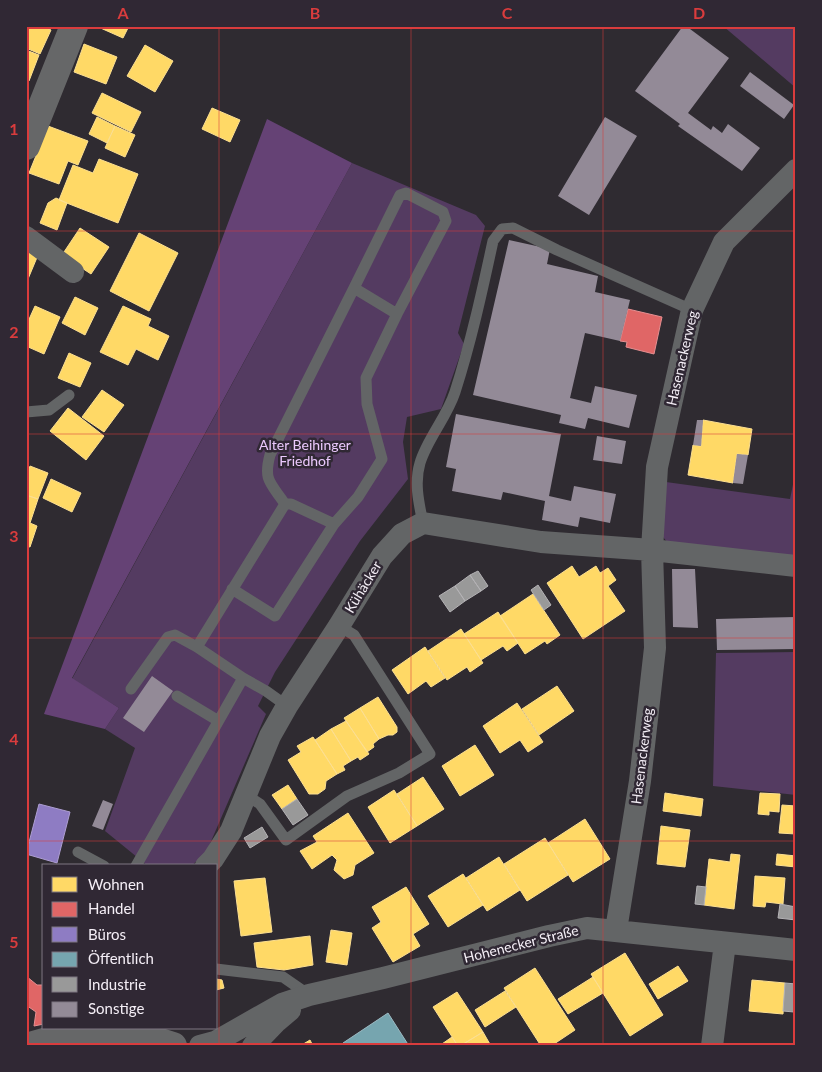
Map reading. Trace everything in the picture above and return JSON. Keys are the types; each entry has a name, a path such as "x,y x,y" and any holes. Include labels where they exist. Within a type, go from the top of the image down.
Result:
{"main road":[{"path":"26,146 74,26"},
{"path":"36,1045 72,1034 145,1037 173,1046"}],"street":[{"name":"Hasenackerweg","path":"616,930 640,781 654,648 652,550 656,467 692,310 724,242 796,170"},
{"path":"26,237 73,272"},
{"path":"423,523 541,542 652,550 796,566"},
{"name":"Kühäcker","path":"208,864 213,860 231,831 270,736 287,706 340,626 382,556 402,534 423,523"},
{"name":"Hohenecker Straße","path":"200,1046 225,1041 282,1004 301,989 382,978 587,928 796,950"},
{"path":"712,1046 725,943"},
{"name":"Hohenecker Straße","path":"253,1046 277,1021 301,989"}],"lane":[{"path":"232,589 275,616 334,524 358,497 382,459 367,404 366,378 446,221 443,212 406,193 400,195 270,455 266,468 267,477 285,504"},
{"path":"423,523 417,491 420,464 444,419 454,394 471,338 493,241 502,229 513,228 557,250 692,310"},
{"path":"354,288 397,314"},
{"path":"26,412 50,410 69,395"},
{"path":"285,504 291,504 334,524"},
{"path":"197,647 285,504"},
{"path":"245,794 260,804 286,840 347,796 399,773 430,754 354,635 340,626"},
{"path":"131,689 168,637 175,635 197,647 287,706"},
{"path":"137,864 217,720 243,678"},
{"path":"177,696 217,720"},
{"path":"78,852 100,864"},
{"path":"218,970 283,977 301,989"}],"green space":[{"path":"723,26 796,26 796,88"},
{"name":"Alter Beihinger Friedhof","path":"352,163 476,215 485,226 458,333 464,344 441,409 407,417 403,442 408,479 360,541 275,672 258,706 266,714 206,853 193,864 146,864 105,831 135,748 105,729 119,708 72,679"},
{"path":"796,470 796,562 668,543 663,537 666,482 790,499"},
{"path":"796,652 796,795 713,786 716,653"}],"shaded area":[{"path":"267,119 352,163 72,678 119,708 105,729 44,714"}],"building: Wohnen":[{"path":"26,26 42,26 51,30 40,54 26,48"},
{"path":"96,26 129,26 123,38"},
{"path":"84,44 117,57 106,84 74,72"},
{"path":"145,45 173,61 155,92 127,76"},
{"path":"26,50 39,55 29,81 26,80"},
{"path":"102,93 141,112 131,132 92,113"},
{"path":"212,108 240,120 230,142 202,129"},
{"path":"97,117 115,126 107,143 89,134"},
{"path":"48,126 88,141 78,165 68,161 59,184 29,173"},
{"path":"115,126 135,135 125,157 105,148"},
{"path":"99,159 138,174 118,223 59,200 73,165 93,173"},
{"path":"56,198 67,203 57,230 40,223 48,203"},
{"path":"80,228 109,247 91,274 62,255"},
{"path":"139,233 178,253 149,311 110,291"},
{"path":"26,250 38,255 28,279 26,279"},
{"path":"75,297 98,308 85,335 62,323"},
{"path":"35,306 60,317 44,354 26,346 26,326"},
{"path":"123,306 151,319 148,326 169,336 158,360 136,349 128,365 100,352"},
{"path":"69,353 91,363 80,387 58,378"},
{"path":"102,390 124,405 104,432 82,417"},
{"path":"68,408 104,436 86,460 50,431"},
{"path":"703,420 752,429 748,455 737,454 733,483 688,475 693,445 701,446"},
{"path":"30,466 48,473 38,499 26,495 26,477"},
{"path":"51,479 81,493 72,512 43,498"},
{"path":"26,495 38,499 30,523 37,526 30,547 26,546"},
{"path":"572,566 579,577 596,566 600,573 608,568 616,580 608,586 625,611 583,639 547,583"},
{"path":"533,594 560,635 547,644 545,641 525,654 500,616"},
{"path":"498,612 518,643 507,651 503,646 481,660 464,634"},
{"path":"461,629 483,663 470,672 467,667 447,680 428,651"},
{"path":"425,647 445,678 431,687 426,681 408,694 392,670"},
{"path":"557,686 574,711 539,735 522,709"},
{"path":"378,697 397,727 397,732 393,735 379,739 360,708"},
{"path":"517,703 543,742 528,752 520,740 500,753 483,726"},
{"path":"360,708 379,739 373,744 374,747 367,752 344,718"},
{"path":"346,721 369,754 360,760 358,757 351,761 331,729"},
{"path":"331,729 351,761 343,766 345,770 337,774 315,740"},
{"path":"313,737 337,774 326,781 325,789 318,794 309,794 288,760 301,752 297,746"},
{"path":"475,745 494,775 460,796 442,766"},
{"path":"423,777 444,809 417,826 397,794"},
{"path":"288,785 297,799 282,809 272,795"},
{"path":"394,790 417,826 390,843 368,807"},
{"path":"665,793 703,799 701,816 663,811"},
{"path":"760,793 780,794 779,812 769,811 769,815 758,814"},
{"path":"782,805 796,806 796,834 779,833"},
{"path":"348,813 374,853 355,865 353,875 344,879 334,870 337,860 332,855 312,869 300,851 317,842 313,836"},
{"path":"585,819 610,859 573,882 548,843"},
{"path":"661,826 690,830 685,867 657,864"},
{"path":"545,838 568,875 527,901 504,864"},
{"path":"731,854 740,855 734,909 704,905 709,859 730,862"},
{"path":"777,854 796,856 796,867 776,865"},
{"path":"499,857 520,890 487,911 466,878"},
{"path":"463,874 483,905 448,927 428,896"},
{"path":"755,876 785,878 783,904 766,902 765,907 753,906"},
{"path":"265,878 272,932 241,936 234,881"},
{"path":"406,887 429,924 413,934 420,946 393,962 372,928 381,922 372,907"},
{"path":"331,930 352,933 347,965 326,962"},
{"path":"310,936 313,965 284,970 257,967 254,943"},
{"path":"625,953 663,1015 630,1036 591,974"},
{"path":"678,966 688,981 658,999 649,984"},
{"path":"535,968 575,1030 551,1046 541,1046 504,988"},
{"path":"593,977 603,993 568,1014 558,999"},
{"path":"218,979 222,980 224,988 218,990"},
{"path":"752,980 785,983 783,1014 749,1011"},
{"path":"505,991 516,1007 485,1027 475,1010"},
{"path":"457,992 483,1032 460,1046 458,1046 433,1007"},
{"path":"483,1032 491,1046 460,1046"},
{"path":"452,1037 458,1046 439,1046"},
{"path":"310,1040 313,1046 300,1046"}],"building: Handel":[{"path":"628,309 662,317 654,354 626,347 627,342 620,341"},
{"path":"26,976 37,985 42,985 42,1024 34,1026 36,1012 26,1005"}],"building: Büros":[{"path":"39,804 70,812 57,863 26,854"}],"building: Öffentlich":[{"path":"388,1013 409,1046 345,1046 343,1043"}],"building: Industrie":[{"path":"478,571 488,586 481,591 470,575"},
{"path":"470,575 481,591 465,601 455,586"},
{"path":"538,585 551,605 544,610 531,590"},
{"path":"455,586 465,601 450,612 439,596"},
{"path":"297,799 308,815 293,825 282,809"},
{"path":"262,827 268,837 250,848 244,838"},
{"path":"697,886 706,887 704,905 695,904"},
{"path":"780,904 796,907 796,920 778,918"},
{"path":"785,983 796,984 794,1012 783,1011"},
{"path":"796,988 796,1012 794,1012"}],"building: Sonstige":[{"path":"683,26 686,26 729,58 688,113 711,130 713,126 722,133 728,124 760,148 742,171 678,126 680,124 635,91"},
{"path":"750,72 794,105 784,119 740,86"},
{"path":"605,117 637,136 589,215 558,196"},
{"path":"509,240 550,249 547,264 598,276 595,292 630,300 620,341 585,333 570,398 591,403 595,386 637,395 629,428 588,418 585,429 559,423 561,415 473,395"},
{"path":"456,414 561,434 549,496 571,501 574,486 616,494 610,523 580,517 578,527 542,520 545,501 503,492 501,500 452,491 456,469 446,467"},
{"path":"697,420 703,420 701,446 693,445"},
{"path":"597,436 626,441 622,464 593,460"},
{"path":"737,454 748,455 743,484 733,483"},
{"path":"672,569 695,569 698,628 673,627"},
{"path":"796,617 796,649 717,650 716,619"},
{"path":"152,676 173,691 144,732 123,718"},
{"path":"103,800 113,804 103,830 92,826"}]}
